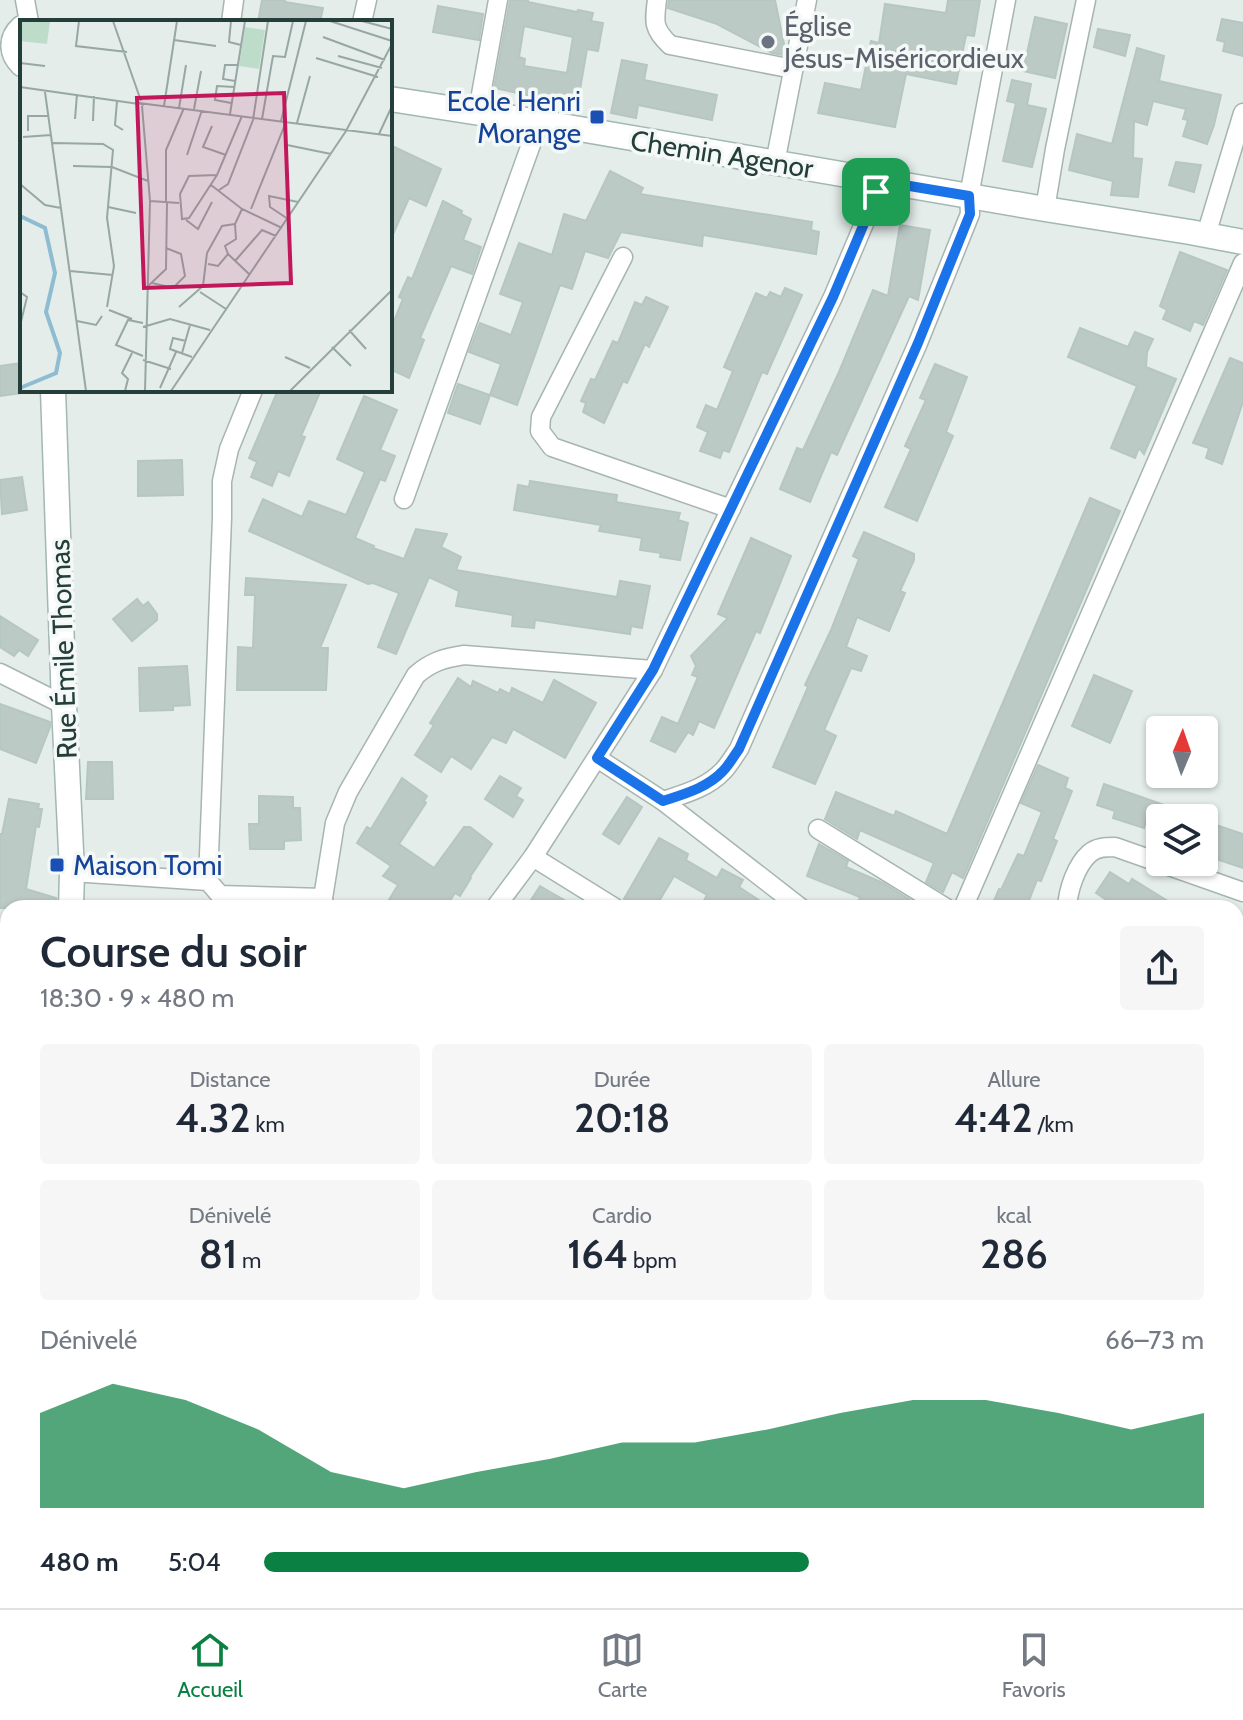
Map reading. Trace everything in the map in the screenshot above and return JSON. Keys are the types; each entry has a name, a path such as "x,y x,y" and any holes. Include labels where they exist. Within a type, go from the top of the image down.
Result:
{"main road":[{"name":"Chemin Agenor","path":"392,100 478,111 1243,242"},
{"name":"Rue Émile Thomas","path":"53,392 71,900"}],"street":[{"path":"15,39 25,0"},
{"path":"231,20 234,0"},
{"path":"362,20 367,0"},
{"path":"478,111 498,0"},
{"path":"657,0 654,20 659,34 670,45 793,69"},
{"path":"775,163 807,0"},
{"path":"663,801 708,784 724,771 739,749 918,343 970,214 969,196 1006,0"},
{"path":"1045,209 1086,0"},
{"path":"1206,235 1243,113"},
{"path":"404,499 539,122"},
{"path":"501,900 533,857 653,670 833,297 880,181"},
{"path":"623,257 541,417 540,431 552,447 731,509"},
{"path":"966,900 1243,263"},
{"path":"216,895 222,481 229,449 252,392"},
{"path":"324,900 335,823 348,792 416,675 428,665 442,658 464,655 653,670"},
{"path":"0,673 64,705"},
{"path":"597,758 663,801 791,900"},
{"path":"818,829 933,900"},
{"path":"1068,900 1072,881 1083,862 1091,852 1104,847 1115,847 1243,892"},
{"path":"533,857 597,900"},
{"path":"72,872 216,895 284,900"}],"building":[{"path":"262,0 285,0 323,8 320,20 258,20"},
{"path":"510,0 528,0 593,13 591,21 603,23 598,51 587,49 578,101 543,95 542,98 494,88","holes":["524,26 573,37 567,73 524,66 525,59 519,57"]},
{"name":"Église Jésus-Miséricordieux","path":"669,0 775,0 784,55 772,53 717,24 668,8"},
{"path":"948,0 980,0 974,36 966,35 956,84 906,74 895,127 818,113 825,83 861,90 871,41 879,43 885,4 946,13"},
{"path":"438,6 483,14 479,40 433,32"},
{"path":"1035,17 1067,24 1055,78 1023,71"},
{"path":"1222,19 1243,23 1243,56 1223,51 1225,42 1217,40"},
{"path":"1098,29 1130,35 1125,56 1094,47"},
{"path":"1137,48 1164,56 1159,81 1221,95 1207,144 1183,136 1188,120 1183,119 1186,109 1153,101 1147,125 1134,121 1133,158 1142,159 1138,197 1111,195 1113,181 1069,170 1077,134 1112,144"},
{"path":"622,60 647,65 644,80 717,95 712,120 638,105 636,118 611,113"},
{"path":"1012,80 1031,84 1027,105 1046,109 1032,167 1003,161 1016,103 1007,101"},
{"path":"392,146 441,169 426,206 409,198 392,236"},
{"path":"1176,162 1201,165 1194,192 1169,185"},
{"path":"610,171 643,188 640,194 812,222 811,230 819,232 816,254 703,235 702,246 621,232 608,258 585,251 572,289 560,285 517,405 490,395 501,364 469,352 480,323 511,335 523,302 500,294 519,243 552,255 564,214 586,221"},
{"path":"443,201 462,211 461,214 471,219 463,240 481,247 472,274 451,266 420,338 424,340 409,378 392,370 392,326 403,299 399,297 408,277 412,279"},
{"path":"900,225 930,230 918,300 909,296 837,455 831,452 810,502 780,489 797,448 803,450 873,290 888,296"},
{"path":"1180,252 1227,270 1203,325 1194,321 1190,331 1163,319 1167,310 1160,306"},
{"path":"785,288 802,295 767,374 762,372 729,452 723,450 720,458 700,451 708,432 697,427 706,405 717,410 733,371 724,367 756,293 767,298 770,292 781,297"},
{"path":"646,297 668,307 649,347 645,344 627,383 623,381 604,423 583,412 586,403 581,401 591,379 595,380 613,341 618,343 635,302 642,305"},
{"path":"1080,328 1128,347 1135,332 1153,339 1147,352 1146,367 1176,379 1144,454 1139,448 1135,458 1111,448 1137,386 1068,357"},
{"path":"1230,358 1243,363 1243,402 1222,464 1206,458 1209,448 1193,443"},
{"path":"20,363 22,393 0,396 0,366"},
{"path":"935,364 967,377 946,432 953,436 917,521 885,507 911,449 905,446 926,400 920,398"},
{"path":"458,384 490,395 480,424 448,413"},
{"path":"277,392 320,392 301,436 305,437 289,476 278,471 272,486 251,477 257,462 249,458"},
{"path":"364,396 397,410 380,450 395,456 385,481 380,479 355,538 404,559 416,529 447,534 441,547 461,557 456,570 617,597 620,581 650,586 642,628 631,626 630,634 535,620 534,628 512,626 513,615 456,606 459,591 429,577 396,654 378,647 399,593 368,584 249,531 263,499 302,517 309,501 346,515 365,472 337,459"},
{"path":"182,460 183,495 138,496 138,461"},
{"path":"22,477 27,510 2,514 0,480"},
{"path":"530,481 617,495 616,502 680,513 678,520 688,523 680,560 640,550 642,538 599,531 601,525 514,510 518,485 529,487"},
{"path":"1090,498 1120,511 963,878 952,872 943,892 926,882 934,863 860,830 857,839 825,819 836,792 894,816 896,811 947,834"},
{"path":"864,532 914,554 914,560 900,591 905,593 889,631 857,617 846,647 867,656 861,671 851,668 824,730 836,736 815,784 773,767 859,559 853,556"},
{"path":"751,538 791,556 760,633 756,631 714,728 699,721 693,735 688,732 675,752 651,741 662,717 678,724 698,677 692,675 696,666 691,656 728,618 718,614"},
{"path":"246,578 346,585 320,648 328,648 326,690 237,690 238,647 253,648 255,595 245,595"},
{"path":"137,599 143,606 148,602 157,614 157,620 132,641 113,619"},
{"path":"0,616 38,640 28,656 19,650 14,656 0,647"},
{"path":"187,666 190,705 173,706 173,710 140,711 139,668"},
{"path":"1094,675 1132,691 1110,743 1072,726"},
{"path":"458,678 471,687 473,681 498,693 500,689 510,694 512,688 543,703 554,680 596,703 565,758 513,729 506,743 492,737 471,769 451,756 441,772 415,755 434,725 430,723"},
{"path":"0,704 50,722 36,763 0,749"},
{"path":"88,762 112,762 113,799 86,799"},
{"path":"1038,765 1068,778 1065,788 1072,791 1041,881 1037,880 1029,900 994,900 1018,854 1024,856 1042,812 1021,803"},
{"path":"500,776 521,788 516,796 523,800 513,817 485,799"},
{"path":"402,778 427,796 426,803 399,844 434,868 464,827 470,827 492,844 460,896 455,893 450,900 389,900 398,885 383,876 391,866 357,843 367,827 371,829"},
{"path":"1104,784 1161,804 1146,804 1144,828 1113,818 1115,811 1097,805"},
{"path":"259,796 293,797 293,808 300,808 301,840 284,841 284,849 250,849 249,824 259,824"},
{"path":"627,797 642,807 619,844 603,834"},
{"path":"9,799 39,804 38,809 42,809 39,827 36,826 26,889 56,900 0,900 2,834"},
{"path":"1218,826 1243,834 1243,868 1218,860"},
{"path":"659,838 688,854 686,860 717,878 722,869 743,880 739,887 759,900 704,900 707,895 674,876 660,900 624,899"},
{"path":"819,844 848,861 846,867 883,883 910,900 859,900 860,897 807,876"},
{"path":"1110,872 1129,884 1132,879 1166,900 1107,900 1096,893"},
{"path":"540,886 564,900 531,900"}],"place":[{"name":"Église Jésus-Miséricordieux","path":"768,42"},
{"name":"Ecole Henri Morange","path":"597,117"},
{"name":"Maison Tomi","path":"57,865"}],"route":[{"path":"880,181 969,196 970,214 918,343 739,749 724,771 708,784 663,801 597,758 653,670 833,297 876,192 880,181"}]}
